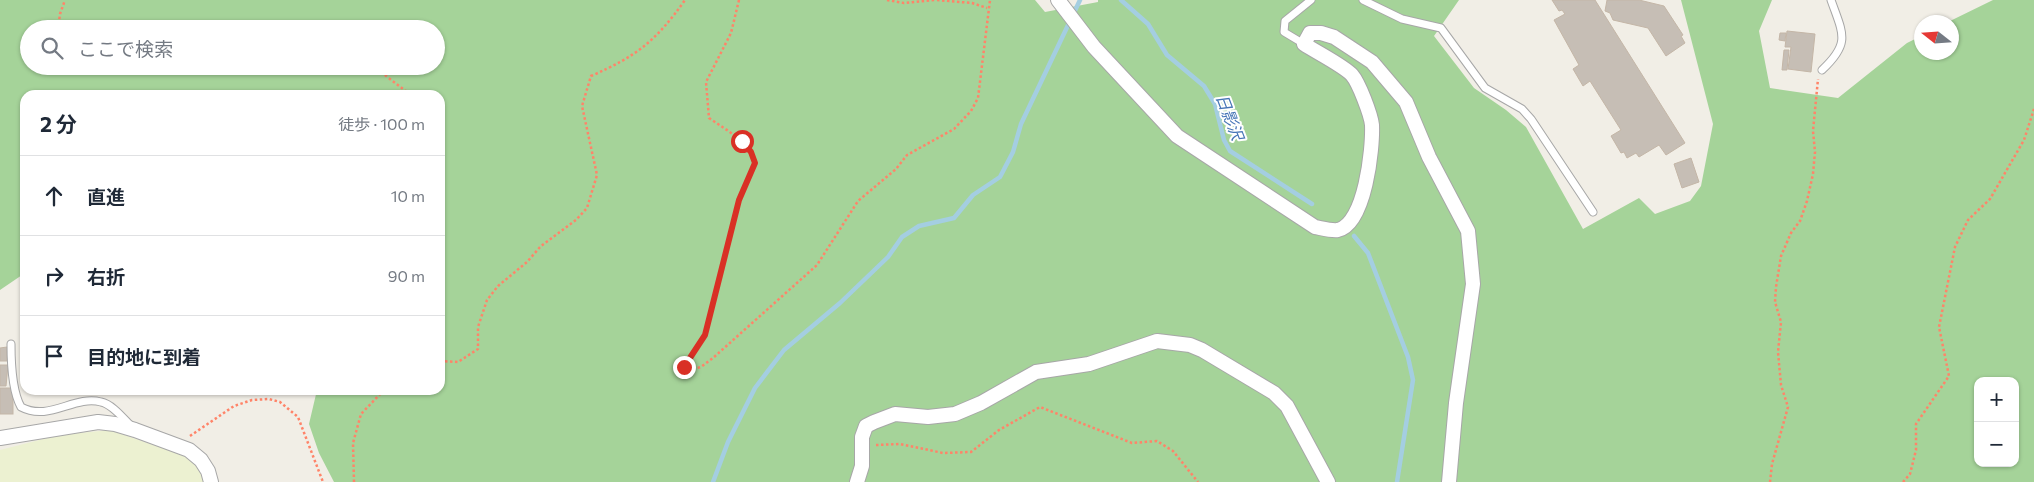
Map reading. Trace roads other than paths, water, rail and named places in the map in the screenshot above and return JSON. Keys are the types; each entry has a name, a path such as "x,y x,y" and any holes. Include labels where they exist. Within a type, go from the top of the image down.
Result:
{"street":[{"path":"1058,0 1084,34 1159,118 1178,136 1315,227 1338,230 1353,220 1366,184 1370,160 1372,124 1353,75 1304,44 1310,33 1321,33 1334,37 1372,62 1406,102 1430,157 1468,231 1473,284 1456,402 1449,482"},
{"path":"857,482 862,466 866,426 874,422 894,414 928,417 955,414 981,403 1036,372 1089,364 1157,340 1190,345 1202,350 1274,393 1287,406 1328,482"},
{"path":"1,436 98,422 135,430 189,450 201,460 208,471 211,482"}],"lane":[{"path":"1304,44 1284,32 1285,21 1311,0"},
{"path":"1363,0 1402,19 1441,28 1485,88 1522,109 1531,119 1593,212"},
{"path":"1822,70 1838,55 1842,44 1841,27 1831,0"},
{"path":"11,344 11,372 17,400 21,407 37,412 89,401 101,402 108,405 135,430"}],"waterway":[{"path":"713,482 728,442 755,388 784,350 840,303 888,257 902,237 919,226 954,218 973,195 1000,177 1013,152 1021,124 1080,0"},
{"name":"日影沢","path":"1121,0 1148,24 1167,55 1204,86 1215,104 1224,140 1230,151 1312,204"},
{"name":"日影沢","path":"1354,236 1368,253 1408,357 1413,380 1397,482"}]}
